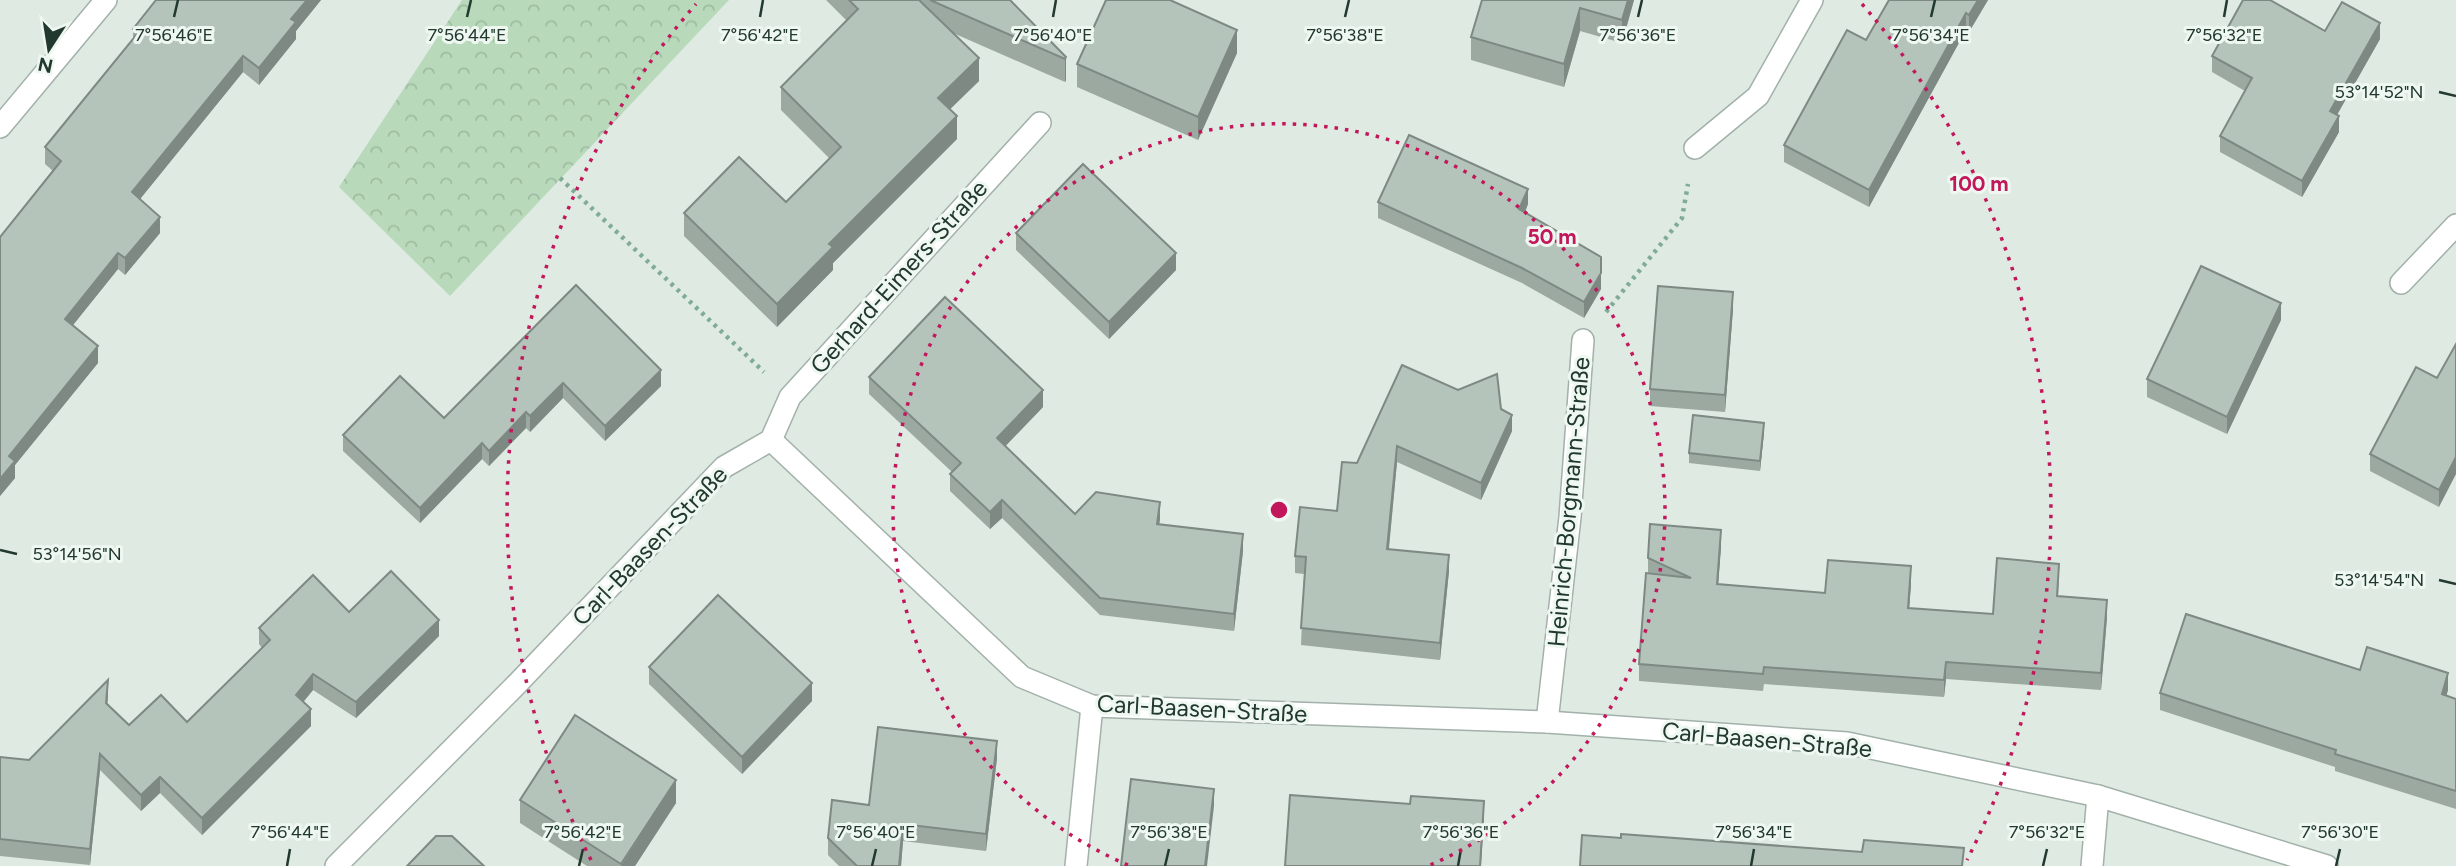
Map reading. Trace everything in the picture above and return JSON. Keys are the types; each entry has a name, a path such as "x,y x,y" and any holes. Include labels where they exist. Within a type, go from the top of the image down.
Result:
{"street":[{"path":"0,127 106,0"},
{"path":"1695,148 1758,96 1812,0"},
{"name":"Gerhard-Eimers-Straße","path":"771,440 790,397 1040,123"},
{"path":"2402,283 2456,225"},
{"name":"Heinrich-Borgmann-Straße","path":"1548,723 1570,517 1583,340"},
{"name":"Carl-Baasen-Straße","path":"336,866 515,686 724,467 771,440 1022,677 1092,706 1548,723 1847,743 2098,796 2327,866"},
{"path":"1076,866 1092,706"},
{"path":"2092,866 2098,796"}],"path":[{"name":"Heinrich-Borgmann-Straße","path":"1583,340 1682,218 1695,148"},
{"path":"560,178 790,397"}],"green space":[{"path":"462,0 729,0 450,296 339,187"}],"building":[{"path":"156,0 307,0 291,19 296,22 259,68 243,56 132,192 160,217 125,258 118,253 65,319 98,346 9,456 15,461 0,479 0,237 61,161 45,147 138,33 133,29"},
{"path":"849,0 919,0 979,58 938,98 957,116 829,244 833,247 777,304 684,213 739,157 786,202 841,147 781,87 858,9"},
{"path":"930,0 1010,0 1066,57 1065,59"},
{"path":"1106,0 1170,0 1237,30 1198,117 1077,64"},
{"path":"1482,0 1628,0 1622,20 1580,8 1564,64 1471,37"},
{"path":"1889,0 1978,0 1969,15 1966,13 1869,190 1784,145 1847,30 1866,40"},
{"path":"2243,0 2270,0 2325,31 2342,2 2380,23 2330,111 2339,116 2302,181 2220,136 2252,78 2212,56"},
{"path":"1409,135 1528,189 1519,209 1601,257 1601,273 1584,302 1522,268 1378,202"},
{"path":"1083,164 1176,253 1109,322 1016,233"},
{"path":"2201,266 2281,303 2227,417 2147,379"},
{"path":"576,285 661,370 605,426 563,383 530,416 526,412 489,451 482,443 420,508 343,435 400,376 444,418"},
{"path":"1658,286 1733,292 1725,395 1650,389"},
{"path":"945,297 1043,390 997,438 1075,514 1096,492 1160,502 1157,524 1243,534 1234,614 1100,598 1002,500 990,512 950,474 961,463 869,377"},
{"path":"2456,344 2456,457 2439,490 2370,454 2416,367 2437,378"},
{"path":"1402,365 1458,390 1497,374 1501,409 1512,415 1481,483 1397,446 1387,549 1449,555 1440,643 1301,628 1306,557 1295,556 1300,507 1337,511 1342,462 1357,463"},
{"path":"1693,415 1764,423 1760,461 1689,453"},
{"path":"1650,524 1721,530 1717,584 1825,593 1828,560 1911,566 1908,608 1993,614 1997,558 2059,564 2057,596 2107,600 2101,673 1946,662 1944,680 1764,667 1763,674 1639,664 1646,573 1691,578 1648,558"},
{"path":"391,571 439,620 356,702 313,674 296,695 311,709 202,818 160,777 141,795 100,754 90,849 0,839 0,757 29,760 108,680 106,703 129,725 161,695 187,722 270,640 259,628 313,575 349,612"},
{"path":"718,595 812,683 742,757 649,667"},
{"path":"2186,614 2360,670 2367,647 2448,673 2442,694 2456,699 2456,791 2335,754 2336,750 2160,693"},
{"path":"575,715 676,780 621,864 520,800"},
{"path":"878,727 997,741 986,834 903,824 899,866 857,866 828,838 832,800 869,805"},
{"path":"1131,779 1214,789 1205,866 1121,866"},
{"path":"1290,795 1410,804 1411,796 1484,801 1480,866 1285,866"},
{"path":"1621,834 1862,852 1864,840 1964,848 1962,866 1580,866 1582,835 1621,838"},
{"path":"436,836 452,836 484,866 407,866"}]}
